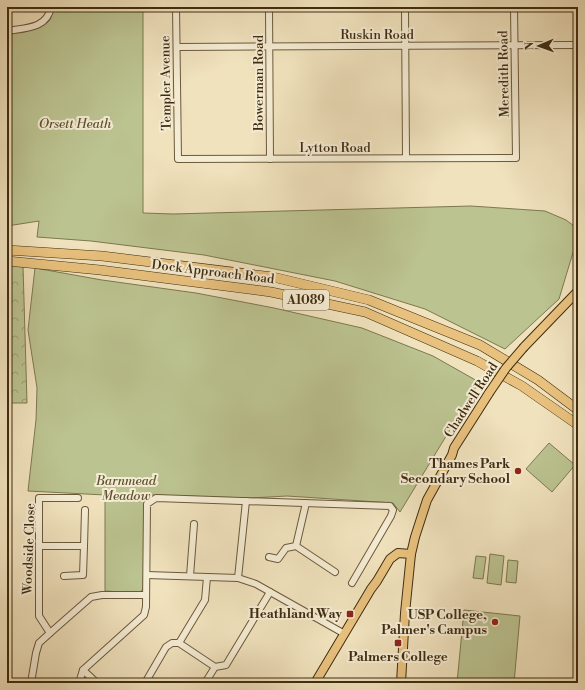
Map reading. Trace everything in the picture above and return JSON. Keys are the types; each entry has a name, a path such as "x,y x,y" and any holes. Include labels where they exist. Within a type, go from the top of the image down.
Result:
{"highway":[{"name":"Dock Approach Road","path":"7,250 102,256 273,277 369,300 480,345 538,380 578,410"},
{"name":"Dock Approach Road","path":"7,261 100,270 271,292 365,312 477,361 522,386 578,425"}],"main road":[{"name":"Chadwell Road","path":"401,683 405,613 411,554 427,500 452,455 454,448 506,368 578,291"},
{"path":"315,683 339,643 343,633 350,625 370,589 377,581 390,559 398,553 411,554"}],"street":[{"path":"7,31 32,27 44,22 50,14 51,7"},
{"name":"Templer Avenue","path":"176,7 178,159"},
{"name":"Bowerman Road","path":"269,7 270,159"},
{"path":"406,7 406,158"},
{"name":"Meredith Road","path":"492,158 516,158 514,7"},
{"name":"Ruskin Road","path":"177,47 578,45"},
{"name":"Lytton Road","path":"178,159 492,158"},
{"name":"Woodside Close","path":"50,633 39,616 39,498 78,498"},
{"path":"79,683 83,670 144,615 146,607 147,504 156,498 390,506 393,510 391,516 352,583"},
{"path":"238,578 246,501"},
{"path":"296,546 306,503"},
{"path":"64,576 83,575 85,510"},
{"path":"190,576 194,524"},
{"path":"39,546 84,546"},
{"path":"270,557 278,559 286,548 296,546 335,572"},
{"path":"146,575 238,578 256,584 343,633"},
{"path":"179,643 205,600 207,577"},
{"path":"145,683 166,647 172,643 179,643 215,667 226,665 270,592"},
{"path":"31,683 39,643 91,597 102,595 146,595"},
{"path":"207,682 215,667"},
{"path":"83,670 97,683"}],"green space":[{"name":"Orsett Heath","path":"53,7 143,7 143,213 173,214 471,206 545,211 566,220 578,229 578,236 559,299 505,349 425,309 335,281 204,255 91,241 37,237 39,221 7,226 7,35 45,24 52,15"},
{"path":"7,265 23,266 27,403 7,403"},
{"name":"Barnmead Meadow","path":"35,268 102,280 196,293 274,308 362,328 433,356 479,382 400,512 393,503 287,496 251,498 152,495 145,501 143,589 139,593 105,591 105,495 28,491 36,420 37,388 28,330"},
{"path":"549,443 575,465 552,492 526,469"},
{"path":"490,554 504,556 501,585 487,583"},
{"path":"476,556 486,557 483,579 473,578"},
{"path":"508,560 518,561 516,583 506,582"},
{"path":"464,610 520,616 514,683 457,683"}],"place":[{"name":"Thames Park Secondary School","path":"518,471"},
{"name":"Heathland Way","path":"350,614"},
{"name":"USP College, Palmer's Campus","path":"495,622"},
{"name":"Palmers College","path":"398,643"}]}
